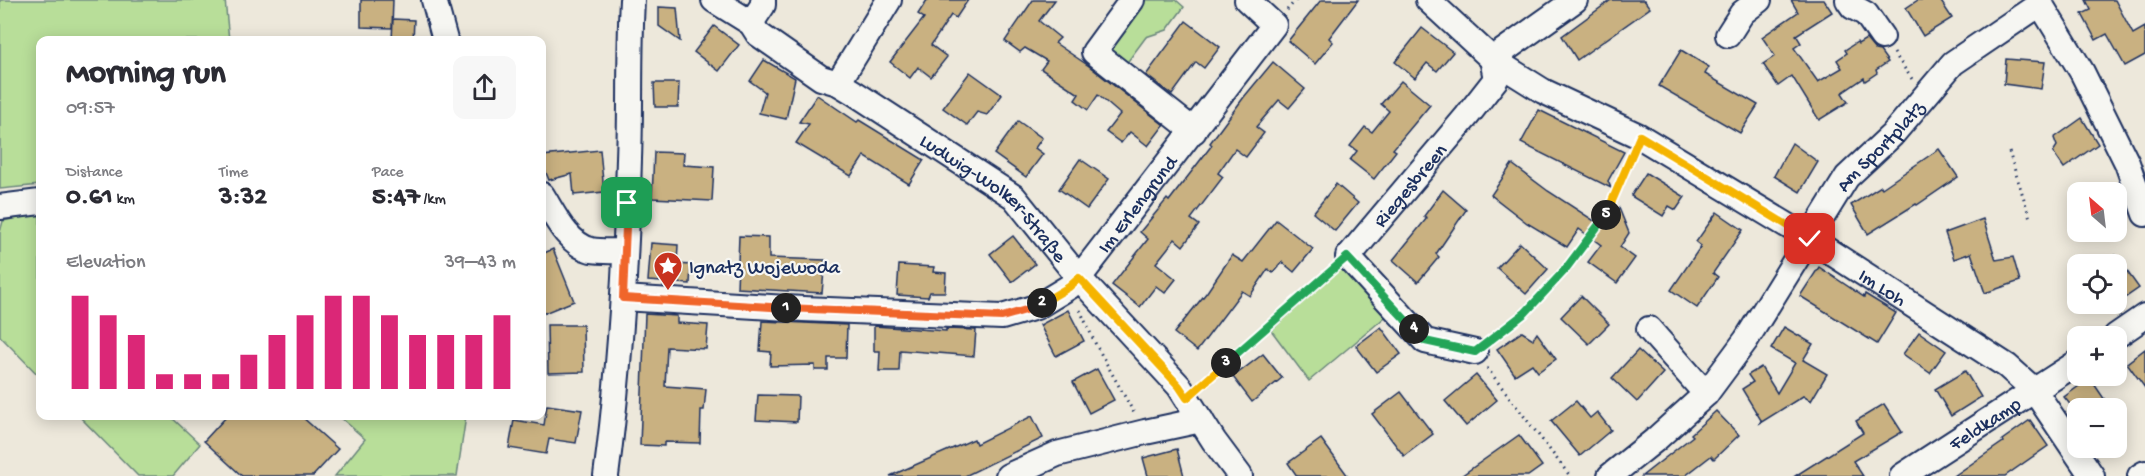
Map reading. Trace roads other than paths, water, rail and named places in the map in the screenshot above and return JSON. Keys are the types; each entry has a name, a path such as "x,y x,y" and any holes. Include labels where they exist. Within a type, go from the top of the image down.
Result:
{"street":[{"path":"434,0 444,36"},
{"path":"606,476 619,367 623,298 632,0"},
{"name":"Ludwig-Wolker-Straße","path":"714,0 751,23 759,34 821,78 838,83 1014,197 1074,282 1179,386 1240,476"},
{"path":"751,23 763,5 763,0"},
{"path":"838,83 890,0"},
{"path":"1132,0 1094,52 1194,131"},
{"name":"Im Erlengrund","path":"623,298 803,309 1002,317 1036,307 1074,282 1194,131 1274,25 1247,0"},
{"name":"Im Loh","path":"1428,0 1492,59 1543,91 1640,136 1810,239 2007,366 2034,390 2092,476"},
{"path":"1492,59 1575,0"},
{"path":"1728,35 1742,13 1759,0"},
{"path":"1848,0 1853,7 1866,14 1882,37"},
{"path":"2039,2 2082,72 2127,163 2145,214"},
{"name":"Am Sportplatz","path":"1610,476 1655,440 1706,394 1746,340 1847,177 1892,135 1953,63 2039,2"},
{"name":"Riegesbreen","path":"1475,352 1425,341 1347,257 1496,79 1492,59"},
{"path":"546,201 567,234 576,243 591,250 625,251"},
{"path":"0,207 36,202"},
{"path":"2127,328 2145,316"},
{"path":"1649,329 1706,394"},
{"name":"Feldkamp","path":"1902,476 2067,369"},
{"path":"1008,476 1057,454 1201,420"},
{"path":"2140,476 2145,473"}],"place":[{"name":"Ignatz Wojewoda","path":"668,292"}]}
